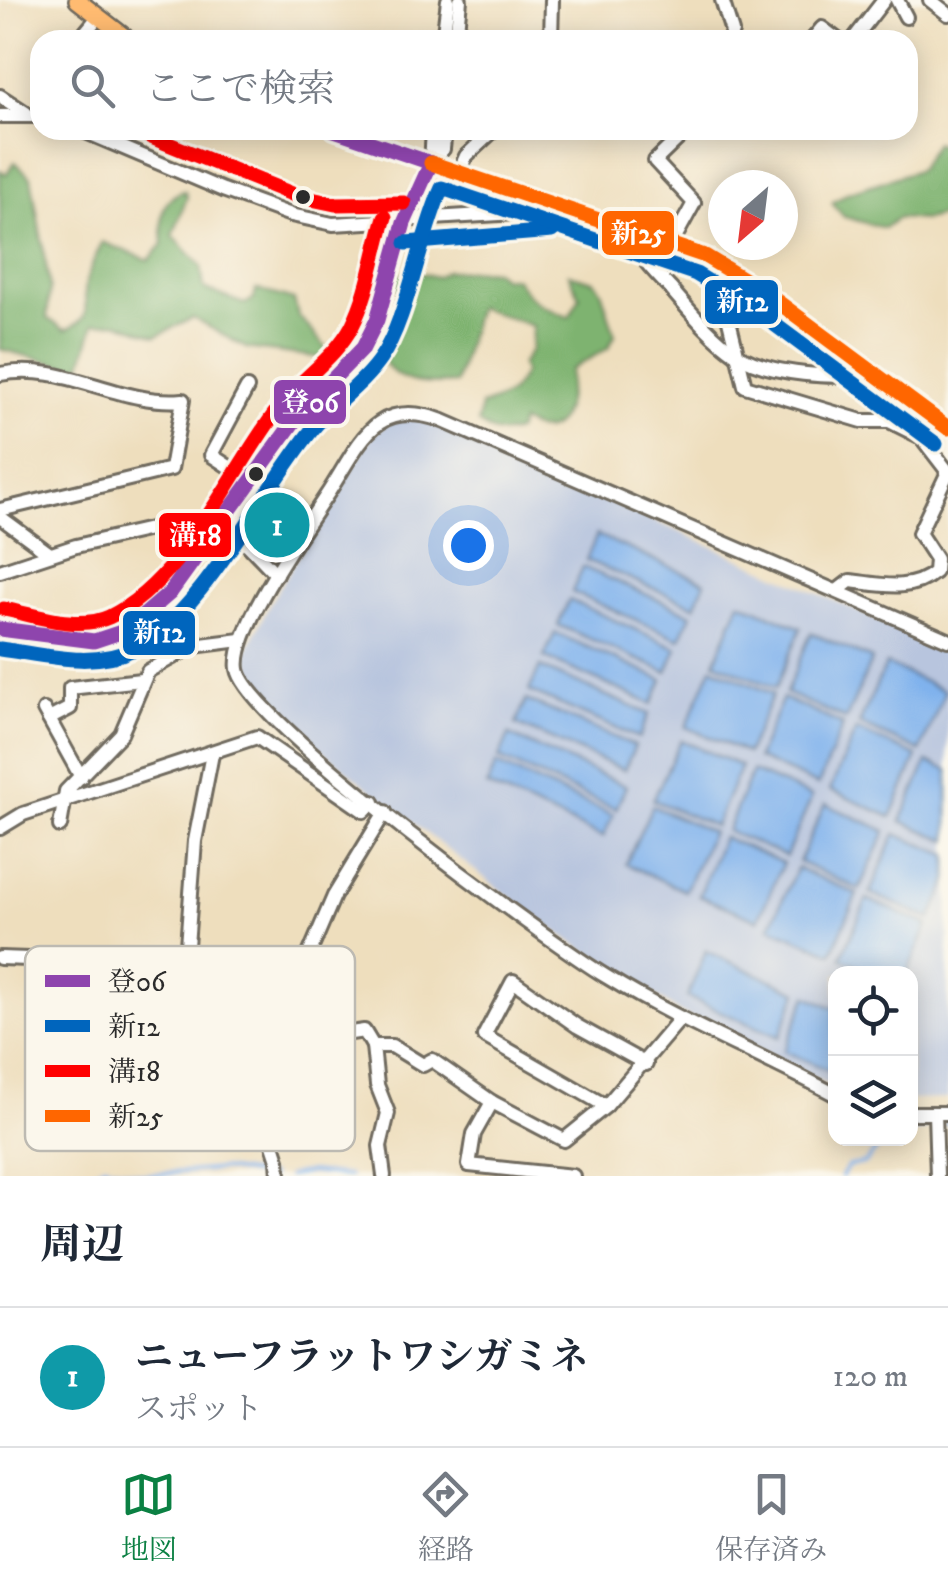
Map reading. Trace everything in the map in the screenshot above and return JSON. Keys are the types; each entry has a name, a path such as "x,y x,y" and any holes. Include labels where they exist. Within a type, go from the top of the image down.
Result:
{"main road":[{"path":"77,0 116,30"},
{"path":"363,140 672,243 739,275 948,428"}],"street":[{"path":"444,30 448,0"},
{"path":"457,30 460,0"},
{"path":"551,30 552,0"},
{"path":"722,0 731,30"},
{"path":"862,30 884,0"},
{"path":"901,7 916,0"},
{"path":"930,0 948,14"},
{"path":"87,30 98,16"},
{"path":"0,96 30,111"},
{"path":"0,116 30,114"},
{"path":"106,140 292,215 333,224 404,223 569,210"},
{"path":"431,163 432,140"},
{"path":"0,629 70,641 112,637 155,609 225,522 300,413 363,348 377,320 404,223 431,163 443,149 444,140"},
{"path":"459,172 466,156 483,140"},
{"path":"672,243 694,203 655,161 677,140"},
{"path":"632,231 642,258 696,318 738,355 819,375 852,377 873,371"},
{"path":"739,275 727,312 745,386 862,421 889,421 921,437 948,466 920,526 921,540 936,558 934,572 923,581 892,587 850,581 837,591"},
{"path":"0,374 31,370 57,373 130,398 183,400 171,469 0,514"},
{"path":"246,388 210,454 252,482"},
{"path":"828,1091 680,1019 589,966 458,873 262,710 238,669 241,640 276,574 367,433 385,416 408,411 443,422 948,640"},
{"path":"921,437 932,416"},
{"path":"0,514 50,554"},
{"path":"225,522 276,574"},
{"path":"0,571 50,554 168,525 180,525 211,540"},
{"path":"60,826 62,801 120,734 148,671 193,646 241,640"},
{"path":"81,777 47,714 70,708 70,688 141,680"},
{"path":"0,828 23,814 257,737 364,811 373,802"},
{"path":"188,946 195,842 212,754"},
{"path":"311,946 334,896 385,812"},
{"path":"0,958 25,959"},
{"path":"606,1106 484,1036 512,981 577,1026 646,1064"},
{"path":"373,1046 392,1046 422,1065 432,1060 492,1102 564,1140 606,1106 646,1064 680,1019"},
{"path":"355,1030 364,1032 373,1046 377,1084 388,1112 380,1146 384,1176"},
{"path":"492,1102 474,1134 469,1165 572,1176"},
{"path":"936,1176 941,1113"},
{"path":"275,1151 279,1176"}],"shaded area":[{"path":"402,418 425,419 948,651 948,1099 918,1100 918,966 828,966 828,1085 679,1012 546,925 379,797 284,719 256,688 245,654 270,603 372,435 387,423"}],"green space":[{"path":"935,143 948,151 948,214 925,220 898,218 884,228 844,217 832,203 847,193 918,170"},
{"path":"15,162 31,177 50,288 47,318 65,330 84,315 86,282 102,242 149,260 163,244 166,205 185,191 187,197 173,236 201,266 204,289 244,304 254,299 256,289 294,300 298,315 328,350 323,358 246,348 193,318 156,336 116,322 94,324 82,364 73,368 0,349 0,170 6,174"},
{"path":"494,270 502,277 516,278 538,302 569,317 580,297 569,274 594,281 601,290 615,335 608,348 570,370 562,417 547,429 521,422 517,431 501,433 478,423 481,406 507,395 520,380 524,372 521,365 531,350 533,326 477,307 456,383 406,379 389,369 383,360 398,321 398,275 416,272 437,277 446,271"}],"water":[{"path":"597,535 705,582 695,606 586,560"},
{"path":"583,567 691,614 680,639 572,592"},
{"path":"569,600 677,648 667,672 558,625"},
{"path":"740,602 801,628 776,688 715,662"},
{"path":"555,633 663,680 652,704 544,657"},
{"path":"811,633 872,659 846,719 786,693"},
{"path":"886,664 945,691 920,751 859,724"},
{"path":"540,667 649,714 639,738 529,691"},
{"path":"712,667 773,694 747,753 686,727"},
{"path":"783,698 843,725 818,785 757,758"},
{"path":"526,700 635,746 624,770 516,724"},
{"path":"856,730 917,756 891,817 830,790"},
{"path":"509,735 626,786 616,809 499,758"},
{"path":"681,740 741,766 715,826 653,800"},
{"path":"927,762 948,770 948,841 901,821"},
{"path":"496,764 613,815 603,837 487,786"},
{"path":"752,771 812,797 786,856 727,831"},
{"path":"825,804 886,831 859,889 799,862"},
{"path":"652,806 712,832 685,891 626,864"},
{"path":"895,834 948,855 948,881 931,919 870,893"},
{"path":"723,837 783,863 758,920 699,896"},
{"path":"797,868 857,894 832,953 770,927"},
{"path":"867,899 928,925 910,966 860,966 841,958"},
{"path":"706,951 798,992 779,1037 687,997"},
{"path":"807,996 828,1005 828,1070 784,1051"}],"waterway":[{"path":"918,1129 925,1127"},
{"path":"842,1176 848,1166 865,1163 879,1146"},
{"path":"86,1176 104,1166 143,1175 221,1169 271,1176"},
{"path":"288,1176 311,1172 349,1176"}],"transit line":[{"name":"溝18","path":"159,140 297,196 335,204 404,203"},
{"name":"登06","path":"363,140 431,163"},
{"name":"登06","path":"0,629 94,641 127,630 170,593 300,413 363,348 377,320 404,223 431,163"},
{"name":"新25","path":"431,163 705,256 766,293 948,428"},
{"name":"新12","path":"0,649 68,659 118,655 159,632 184,608 232,547 316,425 380,359 406,300 442,188 696,274 755,310 936,444"},
{"name":"溝18","path":"4,609 56,620 97,621 136,600 160,578 204,522 281,405 328,358 352,326 385,217"},
{"name":"新12","path":"406,243 552,231"}],"place":[{"name":"ニューフラットワシガミネ","path":"277,525"}]}
